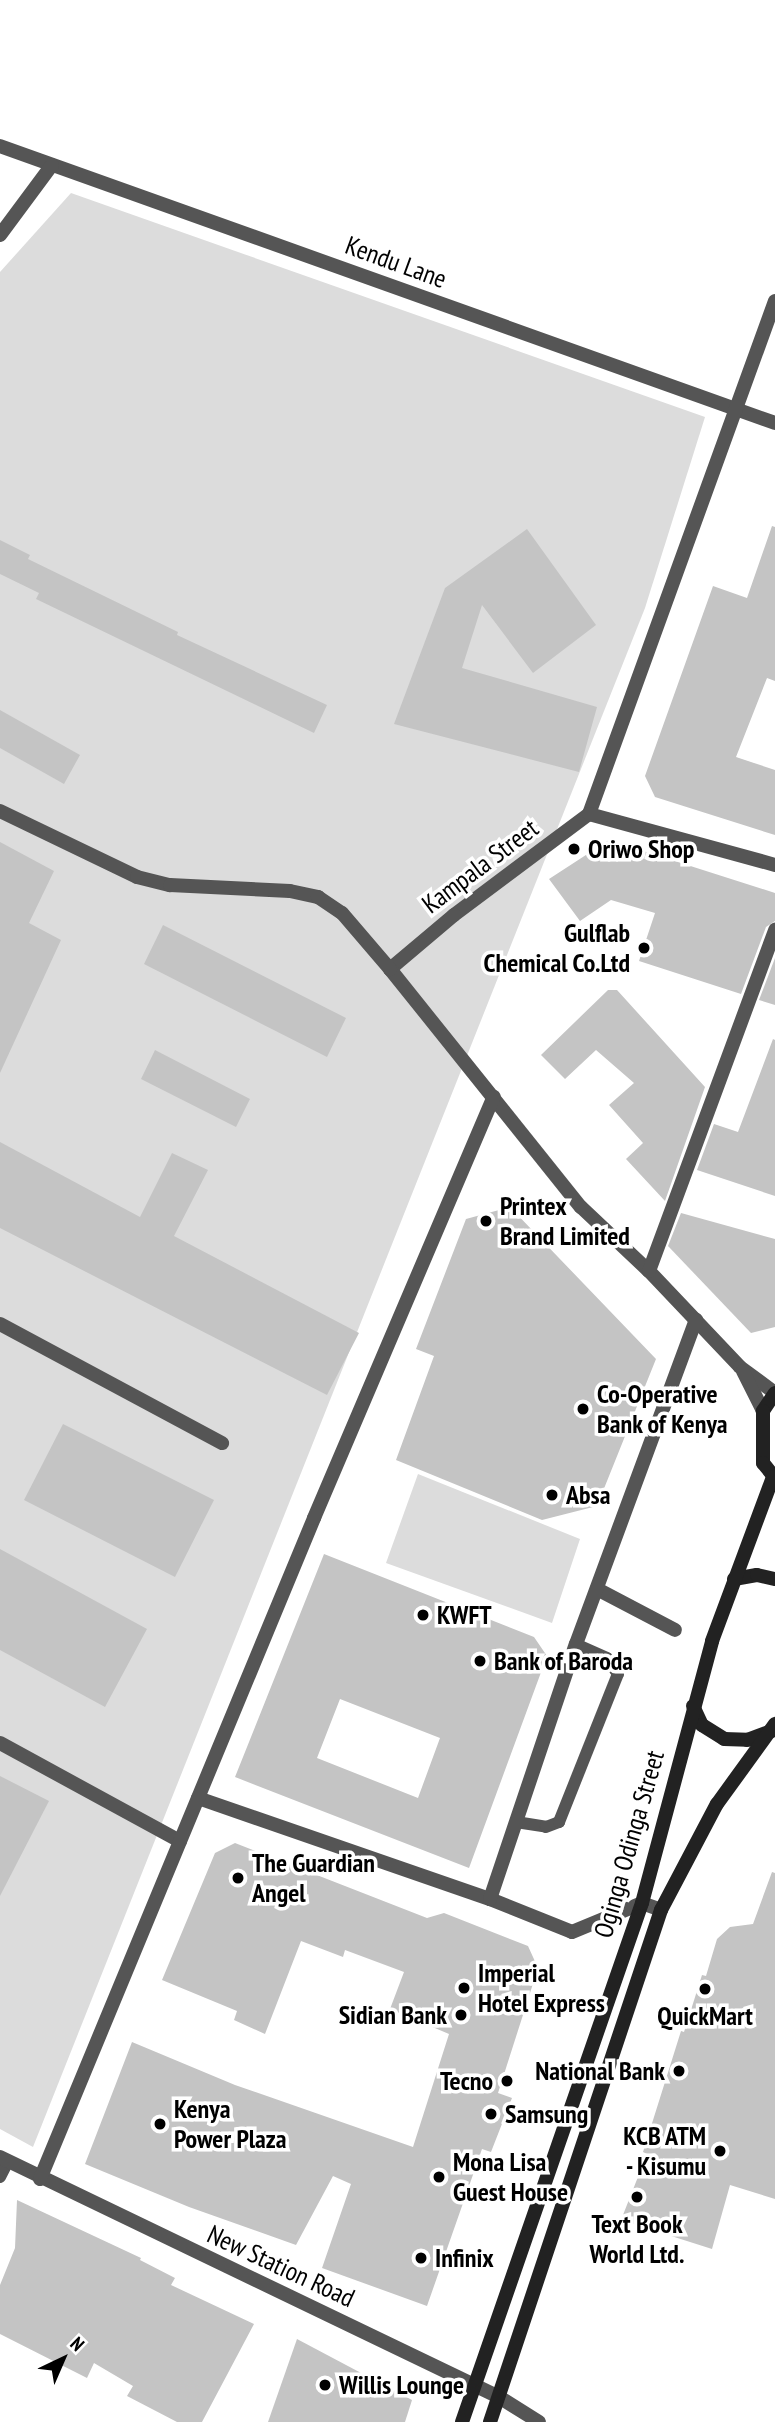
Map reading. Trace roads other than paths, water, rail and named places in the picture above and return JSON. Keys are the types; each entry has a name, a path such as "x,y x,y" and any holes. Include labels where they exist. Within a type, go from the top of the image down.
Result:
{"main road":[{"path":"774,1478 762,1463 763,1411 775,1393"},
{"name":"Oginga Odinga Street","path":"462,2422 642,1903 693,1706 734,1579 774,1478"},
{"path":"734,1579 758,1575 775,1579"},
{"path":"693,1706 702,1724 724,1739 747,1740 774,1728"},
{"name":"Oginga Odinga Street","path":"490,2422 661,1910 717,1804 774,1728"}],"street":[{"name":"Kendu Lane","path":"0,146 775,423"},
{"path":"0,235 52,165"},
{"path":"775,301 589,814 775,865"},
{"path":"0,811 137,877 170,885 290,891 318,897 342,912 581,1207 649,1271 740,1367 775,1393"},
{"name":"Kampala Street","path":"390,969 454,915 589,814"},
{"path":"649,1271 775,930"},
{"path":"40,2179 494,1097"},
{"path":"490,1899 576,1644 696,1320"},
{"path":"0,1324 222,1443"},
{"path":"740,1367 763,1411"},
{"path":"597,1589 675,1630"},
{"path":"0,1743 180,1841"},
{"path":"198,1798 490,1899 572,1932 642,1903 661,1910"},
{"name":"New Station Road","path":"4,2159 40,2179 499,2397 539,2422"}],"lane":[{"path":"516,1822 547,1828 559,1822 618,1674 607,1658 576,1644"},
{"path":"0,2177 4,2159"}],"place":[{"name":"Oriwo Shop","path":"574,849"},
{"name":"Gulflab Chemical Co.Ltd","path":"644,948"},
{"name":"Printex Brand Limited","path":"486,1221"},
{"name":"Co-Operative Bank of Kenya","path":"583,1409"},
{"name":"Absa","path":"552,1495"},
{"name":"KWFT","path":"423,1615"},
{"name":"Bank of Baroda","path":"480,1661"},
{"name":"The Guardian Angel","path":"238,1878"},
{"name":"Imperial Hotel Express","path":"464,1988"},
{"name":"QuickMart","path":"705,1989"},
{"name":"Sidian Bank","path":"461,2015"},
{"name":"National Bank","path":"679,2071"},
{"name":"Tecno","path":"507,2081"},
{"name":"Samsung","path":"491,2114"},
{"name":"Kenya Power Plaza","path":"160,2124"},
{"name":"KCB ATM - Kisumu","path":"720,2151"},
{"name":"Mona Lisa Guest House","path":"439,2177"},
{"name":"Text Book World Ltd.","path":"637,2197"},
{"name":"Infinix","path":"421,2258"},
{"name":"Willis Lounge","path":"325,2385"}]}
